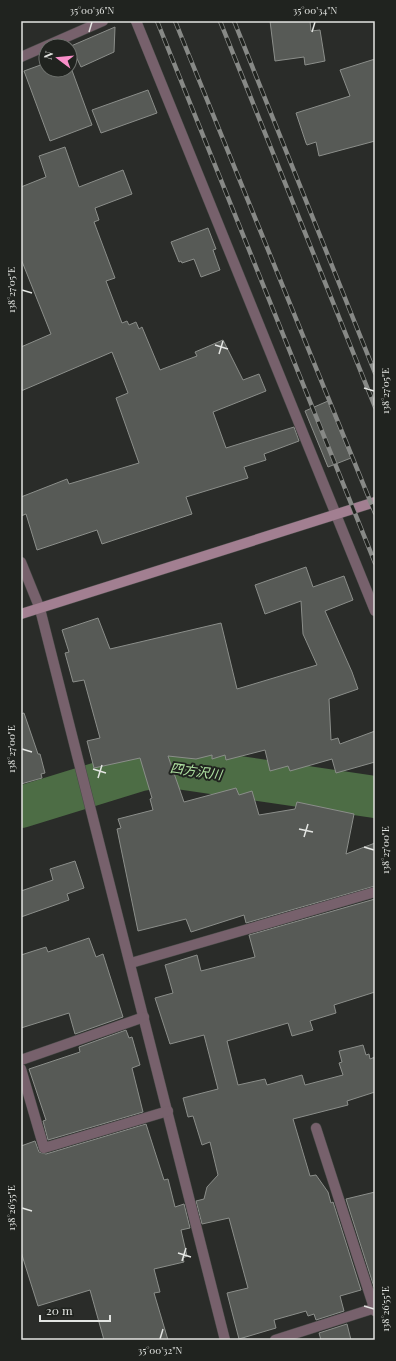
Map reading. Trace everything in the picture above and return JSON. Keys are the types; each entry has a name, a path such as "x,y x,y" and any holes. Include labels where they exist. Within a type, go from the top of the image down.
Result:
{"street":[{"path":"21,57 103,21"},
{"path":"136,21 375,611"},
{"path":"21,614 375,502"},
{"path":"21,562 40,608 80,770 131,963 225,1340"},
{"path":"131,963 375,892"},
{"path":"21,1060 144,1017"},
{"path":"21,1069 44,1148 168,1111"},
{"path":"275,1340 375,1309 316,1128"}],"building":[{"path":"270,21 310,21 311,31 320,30 325,61 305,65 304,57 275,61"},
{"path":"115,27 114,52 81,67 78,61 78,43"},
{"path":"375,59 375,141 319,156 316,142 307,145 296,113 350,96 340,70"},
{"path":"38,66 38,78 75,78 92,125 50,141 24,71"},
{"path":"148,90 157,113 101,133 92,110"},
{"path":"65,147 79,187 123,170 132,194 95,208 99,220 94,222 115,278 106,281 122,323 127,321 129,325 136,322 139,329 142,327 160,370 197,356 195,352 223,340 243,380 259,374 266,391 213,412 226,448 294,427 299,441 264,454 266,460 244,467 248,478 186,497 192,514 102,544 97,530 37,550 26,514 21,516 21,497 67,479 69,484 139,463 116,398 128,393 112,352 21,391 21,347 51,334 21,259 21,187 46,177 39,156"},
{"path":"208,228 216,249 213,250 220,270 201,277 194,259 182,263 181,261 179,262 171,242"},
{"path":"328,401 351,458 328,467 305,411"},
{"path":"306,567 313,587 344,576 353,600 325,611 358,689 329,699 331,740 338,738 340,744 375,731 375,762 336,773 332,759 290,771 288,766 270,771 265,750 226,760 225,755 212,759 212,755 196,759 168,756 184,802 236,788 239,795 252,791 259,815 295,809 297,802 354,814 346,854 375,843 375,886 246,923 244,915 191,932 186,919 138,931 117,829 121,828 118,819 153,810 150,799 152,798 140,758 94,768 87,741 100,738 84,680 73,682 65,653 69,652 62,630 98,618 110,649 221,623 237,689 317,665 303,634 301,601 265,614 255,585"},
{"path":"24,713 38,754 40,754 45,773 41,774 42,778 21,784 21,714"},
{"path":"75,861 84,888 67,894 69,900 21,917 21,891 53,880 50,869"},
{"path":"375,899 375,992 334,1005 336,1013 310,1021 313,1030 292,1036 288,1023 227,1041 238,1085 265,1079 267,1085 302,1075 305,1085 343,1075 339,1063 342,1062 339,1051 363,1045 366,1055 369,1054 370,1059 375,1057 375,1092 347,1101 348,1105 293,1119 310,1176 316,1175 328,1192 331,1203 333,1202 361,1290 340,1296 344,1311 316,1320 314,1314 308,1316 306,1311 274,1320 276,1328 239,1339 227,1293 248,1288 229,1218 202,1224 196,1201 204,1199 207,1187 218,1175 210,1142 202,1145 193,1116 188,1117 183,1098 218,1089 204,1035 170,1044 155,998 173,993 165,965 197,955 201,971 255,957 249,935"},
{"path":"89,938 96,957 103,954 123,1017 75,1034 69,1013 21,1028 21,955 46,947 48,952"},
{"path":"126,1030 129,1038 132,1037 140,1065 132,1068 143,1112 48,1140 43,1121 46,1120 29,1069 80,1052 79,1047"},
{"path":"146,1124 164,1180 168,1179 175,1207 184,1204 190,1228 181,1230 187,1256 183,1258 184,1262 154,1269 160,1292 154,1293 168,1340 104,1340 90,1290 38,1306 21,1252 21,1146 35,1141 39,1152 46,1154"},
{"path":"375,1192 375,1286 374,1287 346,1199"},
{"path":"347,1324 351,1340 321,1340 319,1333"}],"waterway":[{"name":"四方沢川","path":"21,807 141,770 164,766 375,797"}],"railway":[{"path":"157,21 375,563"},
{"path":"175,21 375,513"},
{"path":"220,21 375,407"},
{"path":"234,21 375,373"}]}
